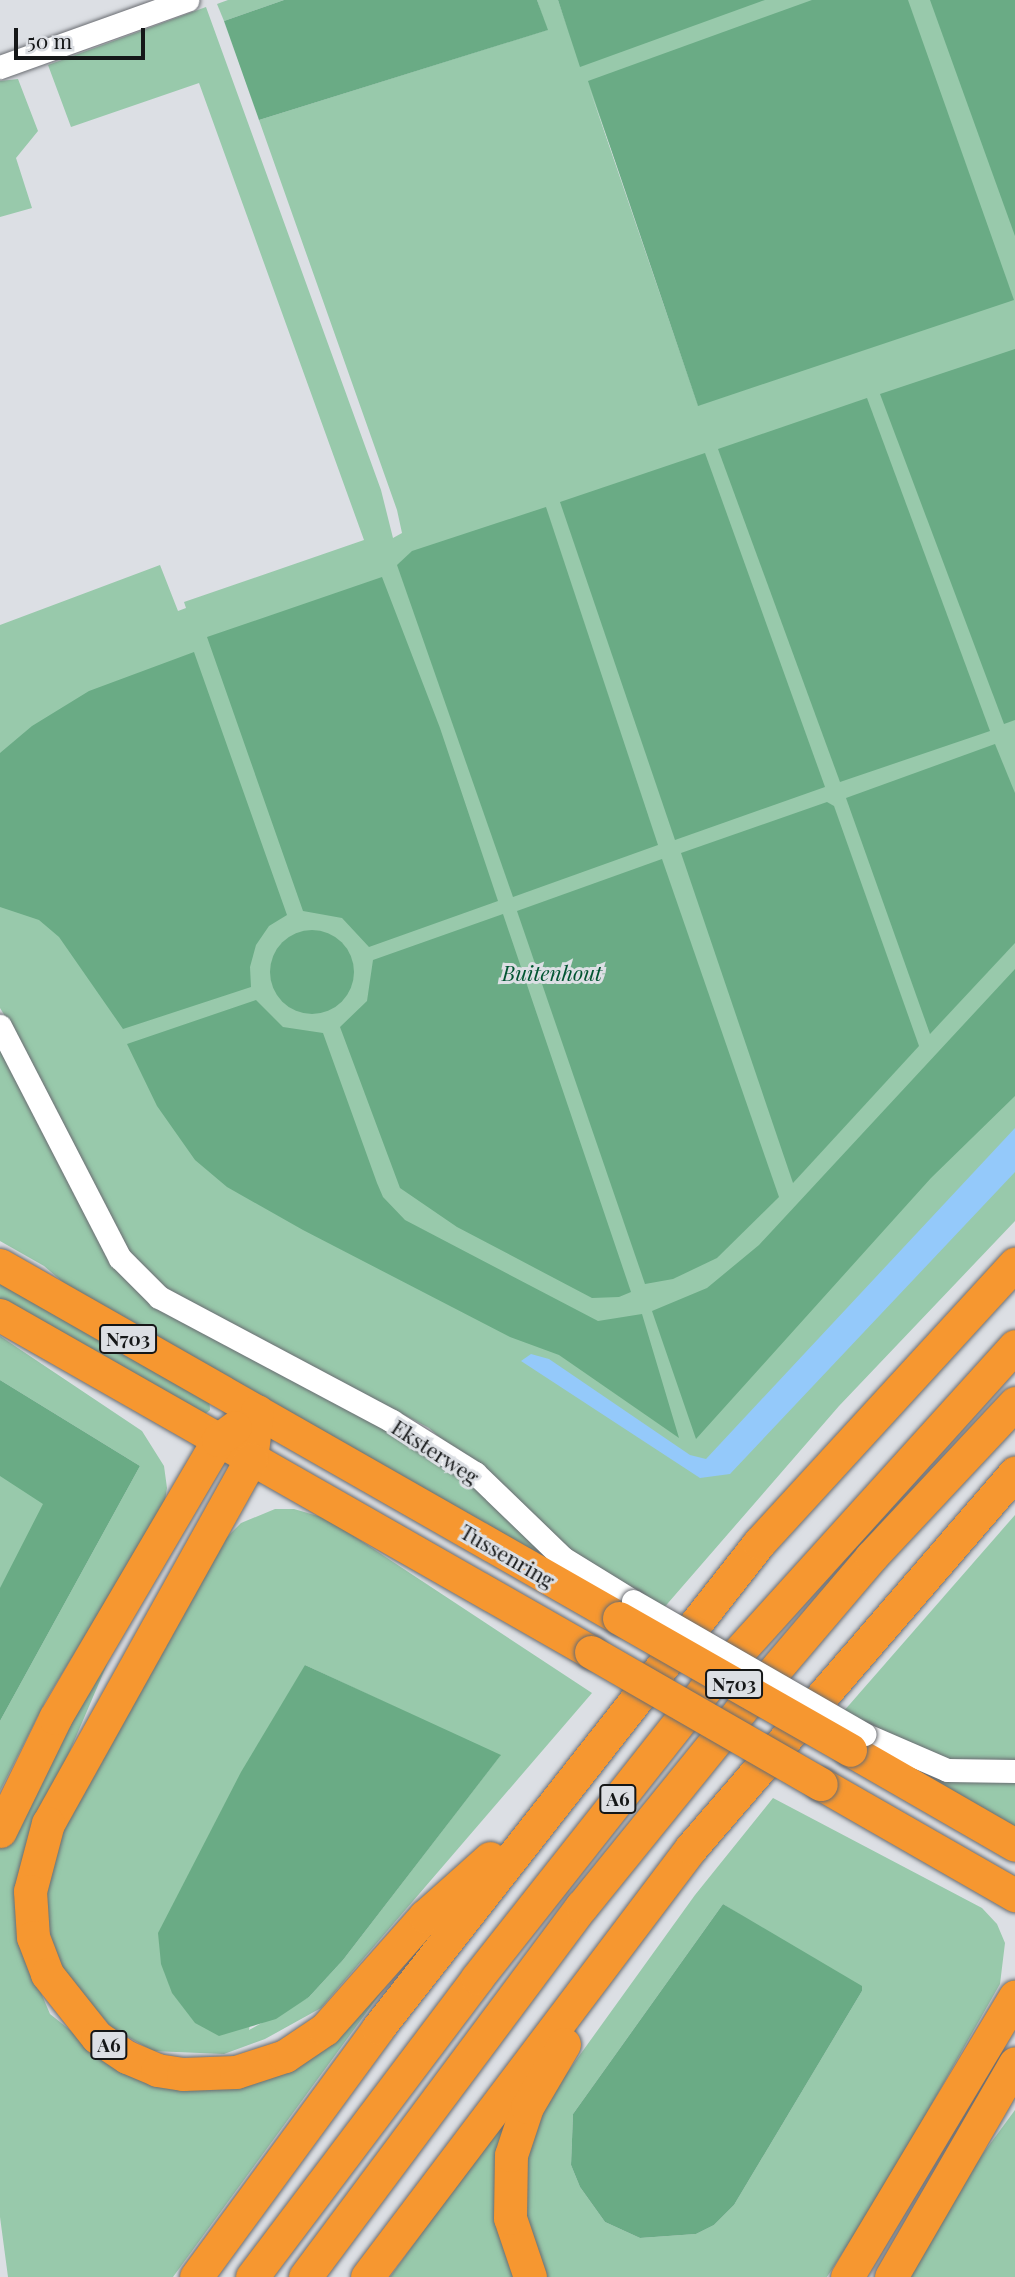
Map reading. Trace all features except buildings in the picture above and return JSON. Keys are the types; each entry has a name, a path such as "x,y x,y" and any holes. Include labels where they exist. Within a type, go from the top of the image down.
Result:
{"highway":[{"name":"A6","path":"195,2277 552,1802 759,1544 1015,1264"},
{"name":"Tussenring","path":"0,1265 257,1411 626,1609 857,1742 1015,1845"},
{"name":"Tussenring","path":"0,1315 1015,1895"},
{"name":"A6","path":"252,2277 477,1978 705,1689 1015,1346"},
{"name":"A6","path":"304,2277 566,1928 722,1733 871,1557 1015,1403"},
{"name":"A6","path":"257,1411 251,1459 72,1774 41,1846 30,1891 33,1937 47,1974 79,2018 107,2043 157,2070 183,2074 236,2072 285,2056 339,2015 425,1916 552,1802"},
{"path":"0,1830 55,1718 218,1440 257,1411"},
{"path":"367,2277 691,1848 848,1660 1015,1472"},
{"path":"530,2277 515,2241 508,2198 512,2155 522,2119 542,2079 691,1848"},
{"path":"847,2277 1015,1996"},
{"path":"891,2277 1015,2063"}],"street":[{"path":"0,66 187,0"},
{"name":"Eksterweg","path":"0,1026 120,1258 159,1297 392,1422 475,1473 563,1558 626,1609"},
{"path":"857,1742 947,1770 1015,1771"}],"green space":[{"path":"228,0 284,0 224,21 217,4"},
{"path":"284,0 537,0 548,30 259,120 224,21"},
{"name":"Buitenhout","path":"537,0 558,0 581,66 562,0 1015,0 1015,1221 839,1406 662,1610 565,1549 429,1428 170,1291 128,1253 25,1049 0,1008 0,625 160,565 178,611 186,608 184,602 364,540 199,83 71,127 48,65 206,7 381,490 393,538 402,533 397,510 259,120 547,30","holes":["589,87 702,404 698,405"]},
{"path":"558,0 765,0 580,67"},
{"path":"812,0 908,0 1014,300 698,406 588,81"},
{"path":"930,0 1015,0 1015,236 962,89"},
{"path":"18,79 38,131 16,158 32,208 0,217 0,81"},
{"path":"1015,349 1015,720 1004,724 880,394"},
{"path":"867,398 990,731 840,782 718,449"},
{"path":"705,453 825,787 675,840 560,502"},
{"path":"546,507 658,845 513,897 397,565 412,551"},
{"path":"382,577 440,728 498,901 369,947 342,918 303,911 207,637"},
{"path":"194,652 287,915 269,926 256,945 250,967 251,987 123,1029 59,937 39,920 0,907 0,753 32,726 89,691"},
{"path":"995,744 1015,793 1015,943 930,1034 846,798"},
{"path":"827,802 834,806 919,1046 793,1183 681,853"},
{"path":"662,859 779,1197 717,1258 673,1279 645,1284 517,911"},
{"path":"503,914 631,1292 619,1297 592,1298 457,1227 400,1188 340,1027 367,1001 373,960"},
{"path":"304,930 320,930 336,937 347,948 354,964 351,988 342,1002 320,1014 304,1014 288,1007 277,996 270,980 270,964 277,948 288,937"},
{"path":"1015,969 1015,1096 931,1178 696,1439 652,1311 707,1288 759,1245"},
{"path":"256,1000 283,1027 323,1033 383,1197 405,1220 598,1321 642,1314 679,1438 559,1355 510,1337 303,1230 227,1187 195,1160 157,1106 127,1044"},
{"path":"0,1043 121,1270 399,1432 477,1486 569,1573 84,1300 44,1266 0,1241"},
{"path":"0,1278 209,1398 210,1410 204,1415 0,1307"},
{"path":"0,1336 142,1431 164,1466 167,1488 164,1506 46,1700 0,1791 0,1721 140,1466 0,1380"},
{"path":"0,1380 140,1466 0,1721 0,1588 43,1504 0,1476"},
{"path":"0,1420 84,1474 0,1617"},
{"path":"275,1509 294,1509 328,1519 592,1693 321,2008 265,2039 224,2054 153,2051 112,2028 53,1960 46,1901 49,1868 63,1825 226,1538 241,1523","holes":["305,1665 500,1756 343,1960 309,1997 249,2030"]},
{"path":"1015,1515 1015,1764 930,1758 843,1712"},
{"path":"108,1662 51,1795 36,1981 50,2014 105,2058 208,2088 385,1987 173,2277 8,2277 0,2217 0,1841"},
{"path":"305,1665 501,1755 343,1960 309,1997 276,2019 219,2036 195,2023 172,1993 161,1964 158,1933 241,1772"},
{"path":"909,1767 975,1782 1015,1780 1015,1831"},
{"path":"773,1798 982,1908 997,1924 1005,1943 1000,1984 883,2190 827,2277 546,2277 528,2238 522,2201 525,2156 546,2102 695,1895","holes":["723,1904 862,1991 734,2205 714,2225 696,2234 640,2238 605,2222 580,2187 571,2165 573,2114"]},
{"path":"723,1904 862,1986 862,1991 734,2205 714,2225 696,2234 640,2238 605,2222 580,2187 571,2165 573,2114"},
{"path":"516,2104 520,2277 390,2277 452,2191"},
{"path":"1015,2110 1015,2277 906,2277 976,2163"}],"water":[{"path":"1015,1128 1015,1172 730,1474 700,1478 521,1361 531,1354 549,1359 690,1455 706,1459"}]}
